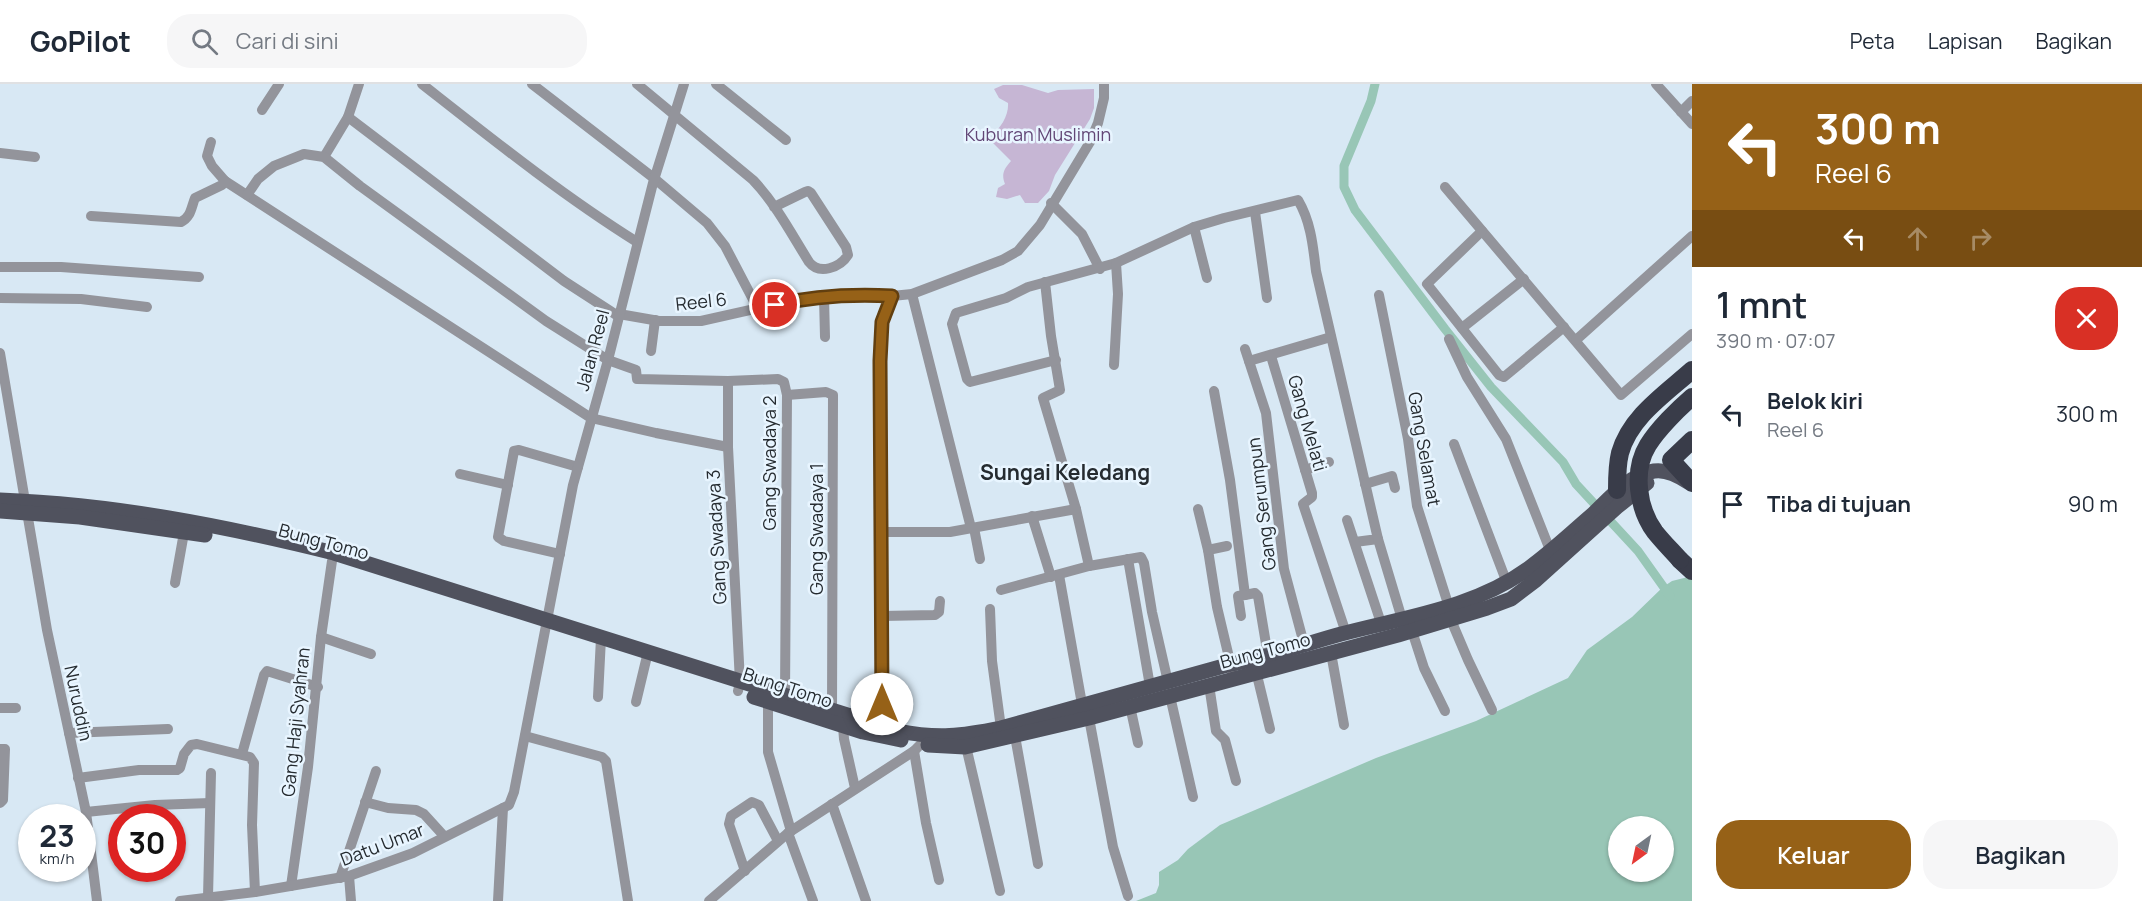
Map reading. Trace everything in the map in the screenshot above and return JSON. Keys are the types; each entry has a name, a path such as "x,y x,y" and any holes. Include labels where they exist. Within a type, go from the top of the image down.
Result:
{"highway":[{"path":"1617,490 1620,454 1636,421 1692,370"},
{"path":"1686,565 1654,531 1641,504 1639,482 1641,463 1648,445 1692,397"},
{"path":"1692,440 1667,466 1692,484"}],"main road":[{"name":"Bung Tomo","path":"1450,613 1554,557 1667,466"},
{"name":"Bung Tomo","path":"1259,664 1306,659 1331,653 1407,625 1511,599 1617,490 1646,473 1667,466"},
{"name":"Bung Tomo","path":"0,501 80,517 185,526 334,553 739,687 768,701 843,726 940,747 1001,728 1083,712 1130,706 1169,689 1259,664 1304,644 1381,623 1407,625"},
{"name":"Bung Tomo","path":"0,511 26,507"},
{"name":"Bung Tomo","path":"275,543 548,624"},
{"name":"Bung Tomo","path":"965,741 1015,736 1150,686 1169,689 1209,685 1232,672"},
{"name":"Bung Tomo","path":"739,687 785,696 832,710 882,726 920,744"}],"street":[{"path":"262,110 279,84"},
{"path":"324,157 348,117 359,84"},
{"path":"422,84 598,218 637,243"},
{"path":"532,84 655,179 707,223 725,246 758,309"},
{"path":"637,84 753,180 765,193 774,207 813,267 829,268 846,259 848,255 846,247 811,193 805,192 774,207"},
{"name":"Jalan Reel","path":"513,799 548,624 565,518 637,243 684,84"},
{"path":"716,84 786,140"},
{"name":"Reel 6","path":"619,315 655,320 701,321 794,300 863,294 892,296 912,294 1002,260 1018,251 1040,225 1090,142 1098,123 1104,98 1104,84"},
{"path":"1656,84 1692,124"},
{"path":"1681,112 1692,101"},
{"path":"348,117 564,281 619,315"},
{"path":"211,142 207,156 225,181 591,418 728,447"},
{"path":"0,153 35,157"},
{"path":"247,195 258,179 274,166 303,154 324,157 360,186 537,314 608,360"},
{"path":"91,216 181,222 189,217 195,198 222,185 225,181"},
{"path":"1444,187 1621,395 1692,334"},
{"path":"1056,360 970,382 967,379 952,324 956,313 1006,298 1028,287 1116,263 1194,227 1298,200 1311,233 1317,271 1378,539 1407,625 1424,668 1445,711"},
{"path":"1052,203 1082,234 1100,268"},
{"path":"1255,212 1267,298"},
{"path":"1194,227 1207,279"},
{"path":"1482,231 1427,284 1499,375 1504,377 1564,327"},
{"path":"1576,340 1692,236"},
{"path":"1114,365 1118,294 1116,263"},
{"path":"0,267 61,267 199,277"},
{"path":"1462,328 1524,279"},
{"path":"1045,282 1060,390 1043,398 1076,508 1089,566"},
{"path":"912,294 980,559"},
{"name":"Gang Selamat","path":"1379,295 1408,439 1417,506 1450,613 1468,660 1492,710"},
{"path":"882,726 880,361 882,322 892,296"},
{"path":"824,297 825,337"},
{"path":"0,298 81,299 147,307"},
{"path":"651,351 655,320"},
{"path":"1249,361 1332,337"},
{"path":"1449,339 1467,376 1506,439 1554,557"},
{"name":"Gang Serumpun","path":"1245,349 1266,413 1284,569 1304,644"},
{"name":"Nuruddin","path":"0,353 47,630 84,804"},
{"name":"Gang Melati","path":"1271,356 1312,497 1303,504 1346,633"},
{"name":"Gang Swadaya 2","path":"608,360 636,370 637,380 778,379 785,383 787,395 785,696"},
{"name":"Gang Swadaya 3","path":"728,381 728,447 739,687"},
{"path":"1214,390 1230,480 1245,595"},
{"name":"Gang Swadaya 1","path":"787,395 826,392 833,395 832,710"},
{"path":"1454,444 1507,583"},
{"path":"560,554 500,539 498,534 514,451 578,467"},
{"path":"1305,470 1329,462"},
{"path":"460,474 508,485"},
{"path":"1365,484 1392,476 1395,488"},
{"path":"882,532 950,532 1076,508"},
{"path":"1198,508 1232,672"},
{"path":"1032,516 1055,576 1113,847 1128,896"},
{"path":"1347,520 1381,623"},
{"path":"175,583 185,526"},
{"path":"1355,542 1378,539"},
{"path":"1208,550 1227,546"},
{"path":"1001,590 1089,566 1141,557 1193,797"},
{"path":"1128,559 1150,686"},
{"name":"Gang Haji Syahran","path":"291,886 318,687 321,637 332,561"},
{"path":"1241,616 1238,597 1255,593 1258,596 1259,664 1270,729"},
{"path":"882,616 935,615 939,612 940,601"},
{"path":"990,609 992,661 1001,728"},
{"path":"321,637 371,654"},
{"path":"597,697 600,642"},
{"path":"1331,653 1344,725"},
{"path":"636,702 647,656"},
{"path":"242,754 267,671 318,687"},
{"path":"1209,685 1216,733 1224,740 1236,781"},
{"path":"768,701 768,752 789,832 813,901"},
{"path":"1130,706 1138,743"},
{"path":"0,708 16,708"},
{"path":"843,726 855,788"},
{"path":"69,733 168,729"},
{"path":"525,736 602,757 606,761 628,901"},
{"path":"1015,736 1038,864"},
{"path":"965,741 1000,891"},
{"path":"78,778 139,770 177,770 180,768 184,754 191,745 197,744 250,757 254,763 253,895"},
{"path":"709,901 789,832 920,744 926,823 939,880"},
{"path":"0,803 3,800 3,749"},
{"path":"351,901 345,877 365,802 376,771"},
{"path":"208,897 211,773"},
{"name":"Datu Umar","path":"180,901 253,895 345,877 413,853 510,805 513,799"},
{"path":"365,802 416,810 424,814 444,836"},
{"path":"745,871 729,824 731,816 752,802 755,803 759,806 778,841"},
{"path":"96,811 155,805 210,803"},
{"path":"832,804 866,901"},
{"path":"498,901 503,808"},
{"name":"Nuruddin","path":"95,882 97,901"}],"green space":[{"name":"Kuburan Muslimin","path":"1003,85 1022,85 1048,93 1058,90 1094,89 1094,108 1090,119 1055,175 1049,191 1038,203 1025,203 1020,195 1007,199 996,197 998,188 1005,184 1004,172 1011,161 991,141 991,136 1006,117 1008,103 999,98 994,89"}],"shaded area":[{"path":"1692,576 1692,901 1136,901 1156,893 1159,885 1159,872 1178,860 1188,849 1220,825 1376,758 1476,721 1568,678 1587,650 1632,617 1672,581"}],"waterway":[{"path":"1375,84 1371,101 1344,166 1344,187 1355,210 1491,387 1563,462 1576,484 1638,551 1670,596"}],"district":[{"name":"Sungai Keledang","path":"1065,472"}],"route":[{"path":"775,305 794,300 847,295 892,296 882,322 880,361 882,704"}]}
